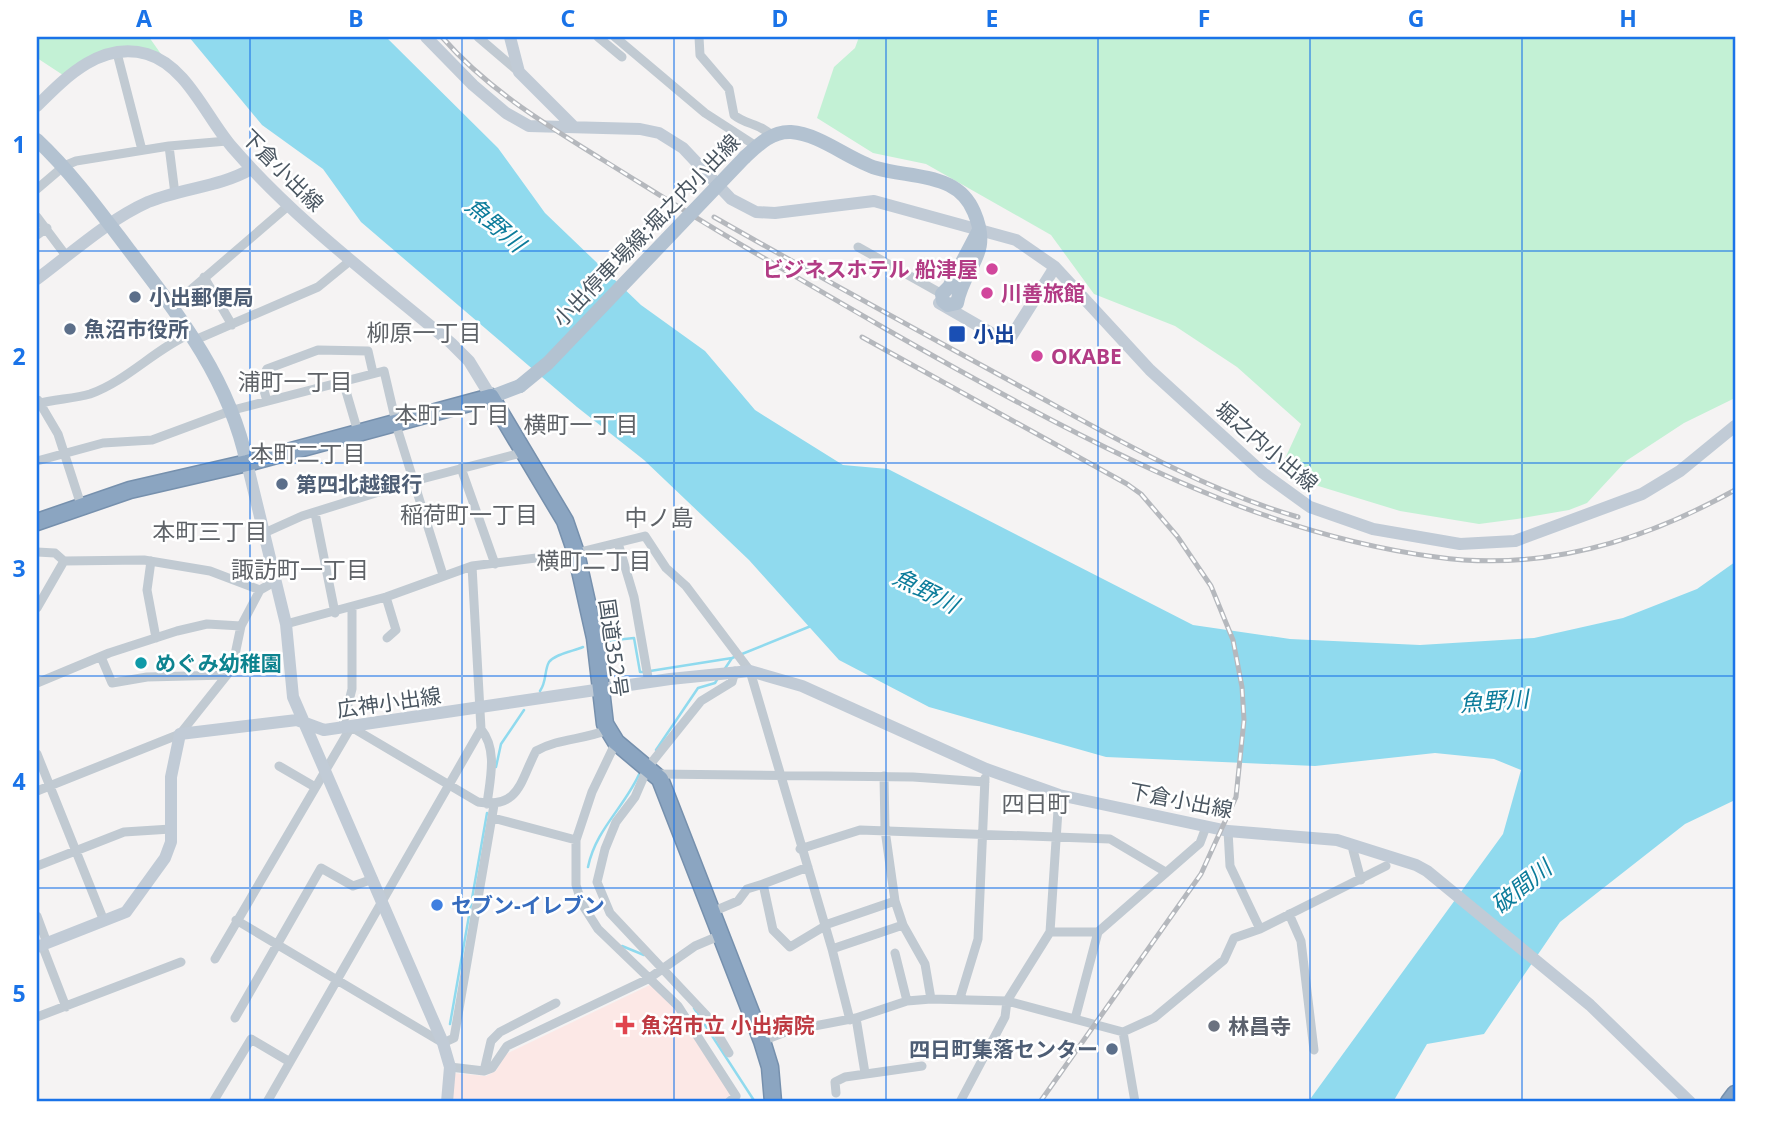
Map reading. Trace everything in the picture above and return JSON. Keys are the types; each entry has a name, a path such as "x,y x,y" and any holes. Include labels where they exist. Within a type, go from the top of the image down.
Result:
{"highway":[{"path":"37,522 130,490 247,463 491,397"},
{"name":"国道352号","path":"491,397 565,521 576,553 595,638 599,691 612,736"},
{"path":"612,736 652,771 712,912 762,1041 770,1067 773,1102"},
{"path":"1729,1102 1735,1094"}],"main road":[{"name":"堀之内小出線","path":"426,37 466,78 506,113 529,126 640,129 659,133 683,148 731,199 756,212 775,213 863,200 1016,240 1055,267 1150,370 1263,473 1310,507 1373,529 1460,544 1515,541 1642,494 1680,471 1735,426"},
{"path":"510,37 519,72 575,127"},
{"name":"下倉小出線","path":"37,106 85,63 117,53 146,54 168,64 251,169 288,206 451,343 469,361 491,397"},
{"name":"小出停車場線;堀之内小出線","path":"491,397 520,386 548,363 745,157 772,136 793,132 876,168 951,186 967,198 979,230"},
{"path":"37,140 64,166 172,306 193,336 233,410 286,624 293,696 302,723 443,1043 450,1067 447,1102"},
{"path":"37,279 132,209 175,194 233,179 251,169"},
{"path":"979,230 981,249 957,293 957,303 946,304 942,294 938,299 940,306 998,337 1011,337 1017,331 1055,267"},
{"name":"下倉小出線","path":"599,691 647,676 750,671 802,686 986,776 1206,827 1228,831 1300,835 1355,846 1416,865 1585,1001 1690,1102"},
{"name":"広神小出線","path":"180,734 297,720 324,730 599,691"},
{"path":"42,945 125,912 165,859 171,842 171,778 180,734"}],"street":[{"path":"478,37 519,72"},
{"path":"598,37 622,57"},
{"path":"615,37 705,113 757,146"},
{"path":"699,37 700,55 730,89 734,115 741,120 762,125 772,136"},
{"path":"117,53 142,150"},
{"path":"37,189 64,166 76,161 169,146 227,141"},
{"path":"169,146 175,194"},
{"path":"172,306 288,206"},
{"path":"37,216 68,257"},
{"path":"37,235 47,228"},
{"path":"858,247 942,294"},
{"path":"81,505 58,434 38,401 91,393 150,359 167,343 232,325 292,295 318,287 351,260"},
{"path":"204,277 232,325"},
{"path":"267,401 261,380 267,369 318,350 368,351 373,373"},
{"path":"37,461 103,443 152,440 233,410 384,371 396,422 443,575"},
{"path":"343,381 358,432"},
{"path":"262,534 315,513 414,481 525,452"},
{"path":"461,468 495,564"},
{"path":"315,513 335,613"},
{"path":"286,624 352,608 471,566 576,553 645,536 666,568 686,586 750,671 800,849 808,867 853,1019 865,1073"},
{"path":"618,543 634,597 647,676"},
{"path":"37,552 55,553 65,561 105,558 151,561 210,571 260,590"},
{"path":"37,608 65,561"},
{"path":"151,561 147,590 156,638"},
{"path":"271,1101 290,1062 481,729 471,566"},
{"path":"37,791 180,734 233,664 241,626 260,590 274,582"},
{"path":"386,597 396,630 387,638"},
{"path":"215,958 324,772 346,727 352,689 352,608"},
{"path":"37,683 156,638 207,624 241,626"},
{"path":"101,657 112,683 147,677 226,675"},
{"path":"729,1053 708,1016 610,913 597,882 605,849 616,822 701,701 732,682 735,671"},
{"path":"346,727 478,802 491,804 507,800 520,790 536,751 564,738 612,736 576,840 576,885 586,912 648,979 678,1006 736,1096 729,1102"},
{"path":"236,920 443,1043 454,1038 493,818 493,763 486,735 481,729"},
{"path":"37,754 104,921"},
{"path":"279,766 314,787"},
{"path":"652,771 986,776 978,939 960,998"},
{"path":"884,776 885,830 895,901 903,925 925,964 931,999"},
{"path":"960,1102 1005,1017 1007,1001 1050,932 1059,795"},
{"path":"493,818 576,840"},
{"path":"1075,1019 1098,932 1164,871 1200,843 1206,827"},
{"path":"37,866 124,832 171,830"},
{"path":"800,849 860,830 983,832 1110,839 1164,871"},
{"path":"1228,831 1230,866 1260,929"},
{"path":"1355,846 1361,880"},
{"path":"762,1041 788,1031 853,1019 906,1001 960,998 1007,1001 1123,1032 1154,1018 1224,960 1234,938 1260,929 1386,866"},
{"path":"712,912 738,901 747,889 808,867"},
{"path":"236,1018 321,868 353,886 373,879"},
{"path":"763,884 773,930 790,947 825,926 895,901"},
{"path":"1289,914 1301,941 1314,1050"},
{"path":"37,916 42,945 66,1007"},
{"path":"832,949 903,925"},
{"path":"1050,932 1098,932"},
{"path":"450,1067 484,1071 492,1069 507,1046 648,979 695,946 721,935"},
{"path":"895,953 906,1001"},
{"path":"37,1017 181,962"},
{"path":"484,1071 491,1041 500,1032 556,1003"},
{"path":"1123,1032 1135,1102"},
{"path":"213,1102 251,1040 290,1062"},
{"path":"835,1093 835,1082 865,1073 922,1066"}],"shaded area":[{"name":"魚沼市立 小出病院","path":"652,984 672,1005 733,1098 727,1102 448,1102 453,1073 486,1076 496,1071 506,1054"}],"green space":[{"path":"37,37 149,37 168,64 117,53 66,77 37,58"},
{"path":"859,37 1735,37 1735,398 1684,423 1626,461 1587,503 1569,510 1479,524 1400,511 1302,481 1283,463 1301,424 1237,367 1175,326 1094,294 1051,235 926,164 873,153 817,118 834,67 855,48"}],"water":[{"path":"189,37 386,37 498,148 545,213 641,305 705,351 755,410 843,465 888,469 1193,625 1290,639 1420,645 1534,638 1623,618 1697,589 1735,562 1735,800 1685,824 1560,922 1484,1034 1427,1044 1393,1102 1308,1102 1503,834 1521,770 1494,759 1435,753 1315,766 1106,757 929,707 839,660 749,560 644,460 577,407 361,222 323,169 262,125"}],"waterway":[{"path":"650,671 732,658 811,626"},
{"path":"606,641 634,638 640,672 643,672"},
{"path":"540,691 549,662 583,647"},
{"path":"724,670 732,658"},
{"path":"656,750 698,688 715,683 718,678"},
{"path":"496,767 501,744 524,710"},
{"path":"588,867 598,840 641,770"},
{"path":"450,1024 487,813"},
{"path":"622,946 644,955"},
{"path":"694,1008 755,1102"}],"railway":[{"path":"442,37 478,73 538,119 709,226 849,308 1072,431 1172,479 1274,519 1381,548 1475,561 1514,560 1553,556 1628,538 1665,524 1735,490"},
{"path":"714,217 1158,461 1227,492 1298,517"},
{"path":"862,337 1141,494 1177,536 1211,586 1233,640 1242,687 1244,720 1236,797 1201,874 1040,1102"}],"place":[{"name":"ビジネスホテル 船津屋","path":"992,269"},
{"name":"川善旅館","path":"987,293"},
{"name":"小出郵便局","path":"135,297"},
{"name":"魚沼市役所","path":"70,329"},
{"name":"小出","path":"957,334"},
{"name":"OKABE","path":"1037,356"},
{"name":"第四北越銀行","path":"282,484"},
{"name":"めぐみ幼稚園","path":"141,663"},
{"name":"セブン-イレブン","path":"437,905"},
{"name":"魚沼市立 小出病院","path":"625,1025"},
{"name":"林昌寺","path":"1214,1026"},
{"name":"四日町集落センター","path":"1112,1049"}],"district":[{"name":"柳原一丁目","path":"424,332"},
{"name":"浦町一丁目","path":"295,381"},
{"name":"本町一丁目","path":"452,414"},
{"name":"横町一丁目","path":"581,424"},
{"name":"本町二丁目","path":"308,453"},
{"name":"稲荷町一丁目","path":"469,514"},
{"name":"中ノ島","path":"659,517"},
{"name":"本町三丁目","path":"210,531"},
{"name":"横町二丁目","path":"594,560"},
{"name":"諏訪町一丁目","path":"300,569"},
{"name":"四日町","path":"1036,803"}],"water label":[{"name":"魚野川","path":"496,224"},
{"name":"魚野川","path":"926,590"},
{"name":"魚野川","path":"1494,700"},
{"name":"破間川","path":"1521,886"}]}
